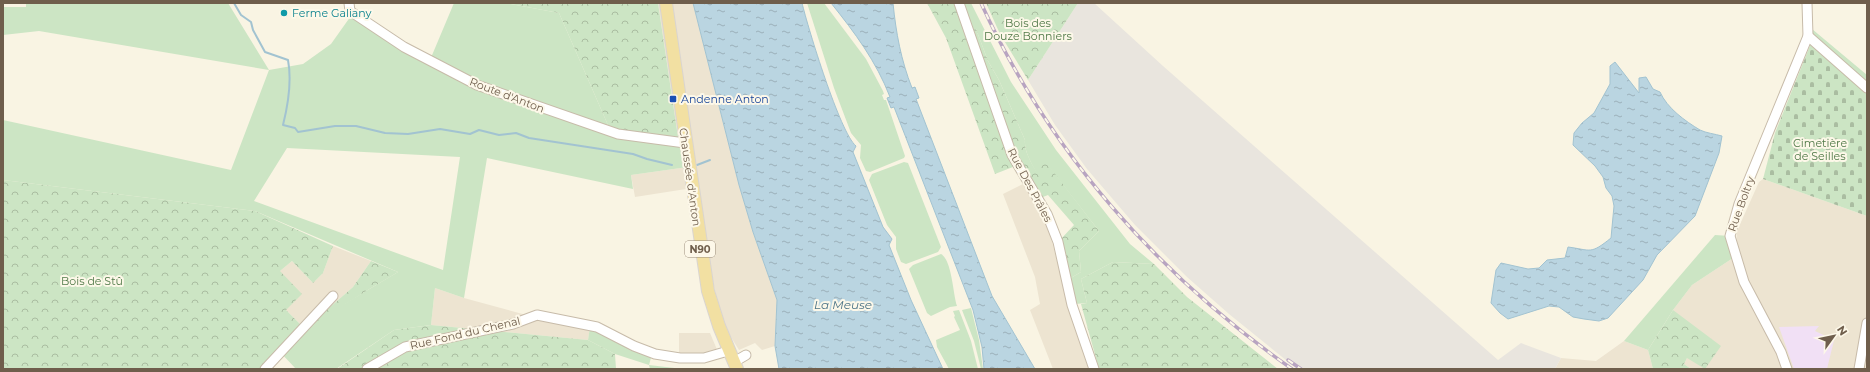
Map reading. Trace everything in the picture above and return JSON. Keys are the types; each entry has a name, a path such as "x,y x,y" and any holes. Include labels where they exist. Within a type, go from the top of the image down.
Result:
{"main road":[{"name":"Chaussée d'Anton","path":"666,3 685,143 708,291 733,361"}],"street":[{"name":"Route d'Anton","path":"349,3 350,11 404,47 477,85 618,134 685,143"},
{"name":"Rue Des Prâles","path":"959,3 1012,155 1047,214 1058,242 1072,305 1094,369"},
{"path":"1807,3 1808,36 1867,88"},
{"name":"Rue Boltry","path":"1787,369 1781,352 1744,282 1730,236 1739,204 1808,36"},
{"path":"264,369 333,296"},
{"name":"Rue Fond du Chenal","path":"367,369 405,347 513,324 537,315 597,327 634,346 655,354 680,358 704,358 733,361 746,355"},
{"path":"1859,369 1867,323"}],"shaded area":[{"path":"658,3 693,3 739,185 753,232 777,300 775,346 762,350 755,343 739,350 729,334 719,310 707,252 696,179 686,189 635,197 631,175 688,167 685,143 678,137"},
{"path":"1078,3 1094,3 1163,66 1498,360 1521,343 1561,358 1555,369 1297,369 1229,314 1187,277 1135,225 1087,169 1055,125 1028,80"},
{"path":"1763,179 1867,216 1867,369 1691,369 1684,364 1687,358 1673,310 1692,285 1736,256 1737,231 1759,182"},
{"path":"1025,183 1047,223 1064,287 1090,369 1053,369 1030,310 1040,304 1035,277 1003,194"},
{"path":"333,246 371,261 353,287 305,329 286,310 280,271 292,261 313,283 323,273"},
{"path":"435,288 464,298 537,318 590,327 588,340 431,325"},
{"path":"1819,326 1815,331 1834,340 1827,369 1794,369 1779,327"},
{"path":"679,333 710,333 718,352 705,357 679,355"},
{"path":"1624,341 1648,350 1653,369 1555,369 1561,358 1596,361"}],"green space":[{"path":"26,3 228,3 269,70 39,31 3,35 3,7 26,7"},
{"path":"454,3 506,3 559,13 611,132 685,143 688,167 631,175 633,189 487,158 464,298 435,288 431,325 394,330 336,369 296,369 280,352 329,313 398,272 255,211 3,180 3,120 231,170 269,70 303,64 331,44 353,13 430,60","holes":["287,148 460,157 443,270 254,201"]},
{"path":"506,3 658,3 678,137 658,137 611,132 559,13"},
{"path":"807,3 824,3 866,59 883,91 884,94 882,95 884,100 886,100 905,156 904,158 870,172 866,171 860,158 861,145 851,133 834,88"},
{"path":"927,3 959,3 968,28 976,29 988,61 999,80 1025,140 1027,152 1036,171 1046,162 1099,231 1079,251 1081,272 1069,279 1060,240 1074,225 1048,195 1038,199 1018,165 995,174 946,38"},
{"path":"959,3 971,3 1011,82 1056,150 1130,244 1154,264 1113,262 1081,279 1087,303 1075,304 1069,279 1081,272 1079,251 1099,231 1046,163 1036,172 1027,152 1025,140 999,80 988,61 976,29 968,29"},
{"name":"Bois des Douze Bonniers","path":"986,3 1078,3 1028,80 1000,34"},
{"path":"1812,29 1867,75 1867,82 1860,75 1858,77 1811,37"},
{"name":"Cimetière de Seilles","path":"1811,43 1867,91 1867,216 1763,179 1775,133"},
{"path":"904,162 908,163 941,247 938,252 906,264 901,262 896,249 896,237 887,225 869,180 872,174"},
{"name":"Bois de Stû","path":"3,180 255,211 333,246 323,273 313,283 292,261 280,271 302,294 286,310 305,329 353,287 371,261 398,272 345,304 311,327 265,369 3,369"},
{"path":"1715,235 1730,236 1736,256 1692,285 1673,310 1648,350 1624,341"},
{"path":"941,254 945,257 948,263 957,306 950,307 931,316 927,313 909,269 913,265"},
{"path":"1113,262 1154,264 1187,297 1278,369 1099,369 1081,304 1087,303 1081,279"},
{"path":"971,308 979,340 983,369 981,369 974,341 962,310"},
{"path":"959,310 971,341 978,369 949,369 937,347 936,340 960,330 953,311"},
{"path":"1673,310 1721,346 1705,369 1687,358 1684,364 1691,369 1653,369 1648,350"},
{"path":"431,325 588,340 615,354 616,369 337,369 394,330"},
{"path":"590,327 652,354 649,365 615,354 588,340"},
{"path":"649,365 683,369 650,369"}],"water":[{"name":"La Meuse","path":"693,3 802,3 833,102 849,137 856,146 853,152 883,227 892,239 889,245 911,300 943,369 779,369 775,346 777,300 753,232 739,185"},
{"path":"831,3 893,3 900,46 908,78 912,88 915,87 919,98 916,99 992,296 1035,369 984,369 982,347 973,310 894,107 891,108 887,98 890,97 872,59"},
{"path":"1615,62 1639,93 1639,78 1646,77 1653,89 1660,92 1672,109 1683,118 1700,130 1722,136 1719,153 1695,216 1657,255 1643,280 1608,318 1599,321 1573,317 1559,307 1549,306 1508,319 1491,303 1496,270 1501,263 1528,269 1539,268 1547,260 1565,258 1568,247 1590,250 1599,247 1611,238 1614,206 1612,196 1606,188 1603,177 1595,166 1573,145 1574,133 1582,123 1594,113 1610,84 1610,66"}],"waterway":[{"path":"234,3 241,15 251,22 253,30 265,52 288,60 290,76 289,93 283,125 295,128 298,132 335,126 356,126 385,133 408,134 440,129 470,134 479,130 499,135 516,133 529,138 633,154 672,165"},
{"path":"697,165 710,160"}],"railway":[{"path":"981,3 1008,58 1039,110 1074,159 1112,207 1153,251 1196,293 1243,332 1292,369"},
{"path":"1288,360 1301,369"}],"place":[{"name":"Ferme Galiany","path":"284,13"},
{"name":"Andenne Anton","path":"673,99"}]}
